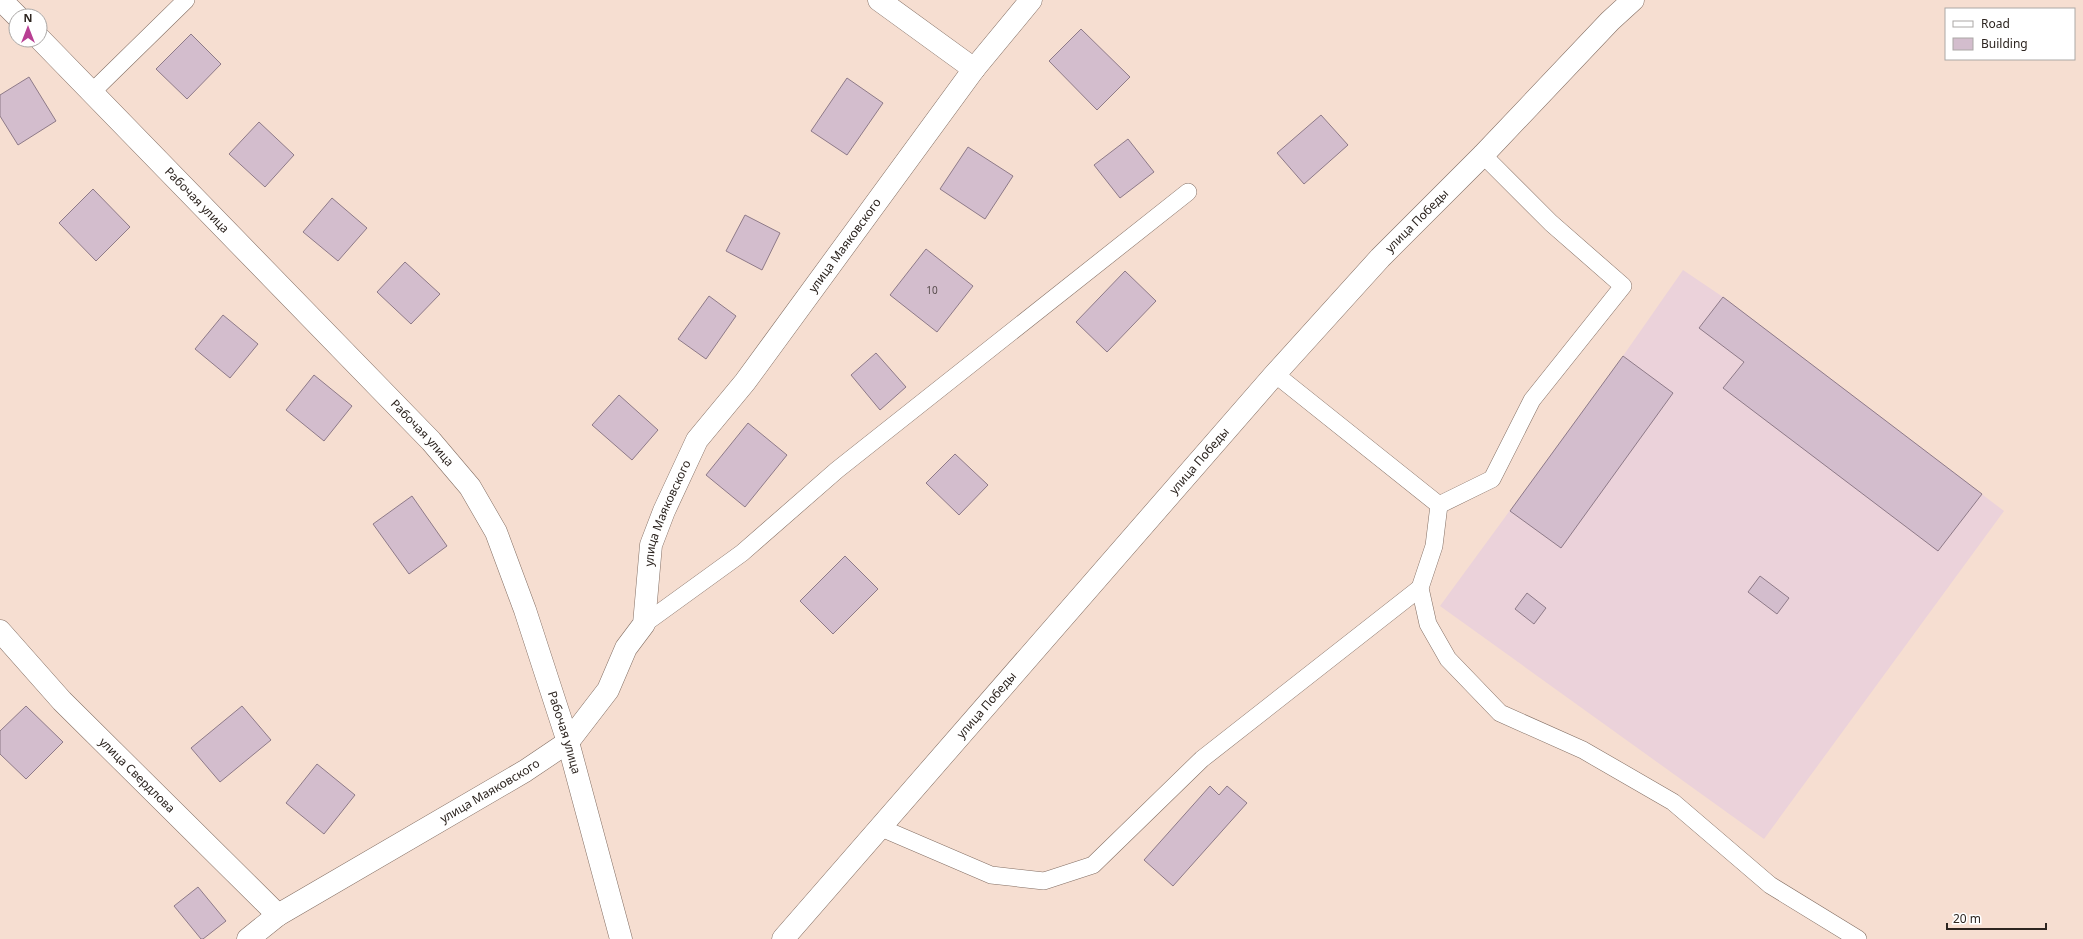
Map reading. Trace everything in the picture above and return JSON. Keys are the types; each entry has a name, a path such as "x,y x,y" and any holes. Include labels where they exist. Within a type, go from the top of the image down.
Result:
{"street":[{"path":"1,0 9,8"},
{"path":"879,0 974,69"},
{"name":"улица Маяковского","path":"248,939 278,915 525,772 568,742 608,690 626,648 644,624 651,545 664,511 697,440 745,382 974,69 1031,0"},
{"name":"улица Победы","path":"783,939 1275,374 1380,258 1483,155 1610,21 1633,0"},
{"name":"Рабочая улица","path":"48,47 93,91 431,442 470,487 499,539 525,610 568,742 621,939"},
{"name":"улица Свердлова","path":"0,630 62,701 278,915"}],"lane":[{"path":"93,91 186,0"},
{"path":"1439,505 1492,479 1532,400 1623,286 1551,224 1483,155"},
{"path":"644,624 742,553 837,470 1188,192"},
{"path":"1275,374 1439,505"},
{"path":"1439,505 1434,546 1420,588 1428,624 1448,660 1500,713 1583,750 1672,802 1770,885 1858,939"},
{"path":"879,828 991,875 1044,881 1093,865 1202,759 1420,588"}],"shaded area":[{"path":"1683,270 1723,297 2004,511 1764,839 1440,606 1623,356"}],"building":[{"path":"1081,29 1130,77 1097,110 1049,61"},
{"path":"191,34 221,64 187,99 156,69"},
{"path":"29,77 56,121 18,145 0,116 0,95"},
{"path":"847,78 883,103 847,155 811,131"},
{"path":"1321,115 1348,145 1304,184 1277,153"},
{"path":"259,122 294,155 265,187 229,154"},
{"path":"1128,139 1154,172 1120,198 1094,165"},
{"path":"968,147 1013,176 985,219 940,189"},
{"path":"93,189 130,227 96,261 59,223"},
{"path":"332,198 367,228 338,261 303,232"},
{"path":"745,215 780,233 762,270 726,251"},
{"path":"926,249 973,286 937,332 890,295"},
{"path":"405,262 440,294 411,324 377,292"},
{"path":"1125,271 1156,301 1107,352 1076,322"},
{"path":"709,296 736,316 706,359 678,339"},
{"path":"1723,297 1982,494 1938,551 1723,388 1744,362 1699,328"},
{"path":"223,315 258,344 230,378 195,349"},
{"path":"876,353 906,387 880,410 851,375"},
{"path":"1623,356 1673,393 1561,548 1510,511"},
{"path":"314,375 352,406 324,441 286,410"},
{"path":"619,395 658,430 632,460 592,425"},
{"path":"748,423 787,455 745,507 706,475"},
{"path":"955,454 988,485 959,515 926,483"},
{"path":"412,496 447,546 409,574 373,524"},
{"path":"845,556 878,589 833,634 800,601"},
{"path":"1760,576 1789,598 1777,614 1748,592"},
{"path":"1527,593 1546,608 1534,624 1515,609"},
{"path":"26,706 63,742 26,779 0,754 0,731"},
{"path":"242,706 271,740 220,782 191,748"},
{"path":"317,764 355,795 324,834 286,803"},
{"path":"1210,786 1219,795 1227,786 1247,803 1173,886 1144,860"},
{"path":"198,887 226,921 203,939 201,939 174,906"}]}
